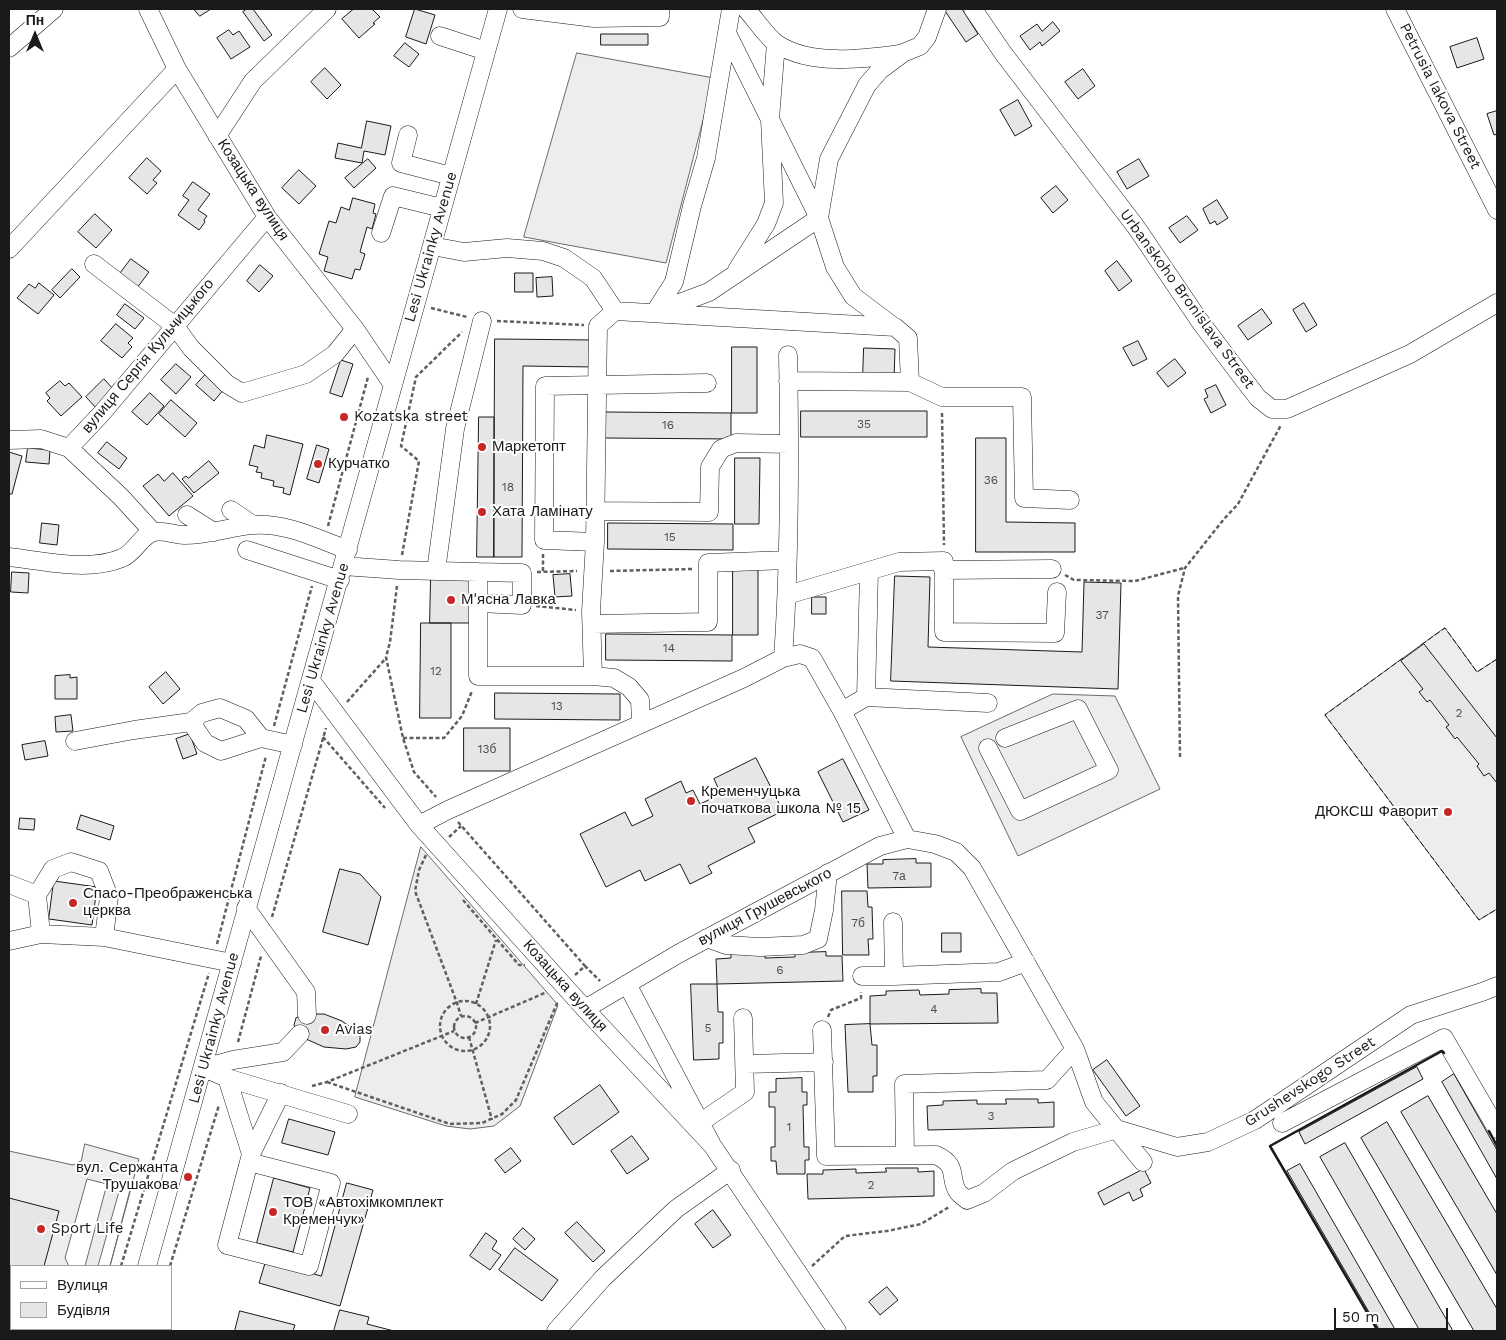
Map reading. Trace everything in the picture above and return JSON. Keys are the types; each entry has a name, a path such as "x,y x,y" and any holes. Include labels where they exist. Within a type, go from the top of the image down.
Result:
{"street":[{"path":"9,48 54,9"},
{"name":"Козацька вулиця","path":"148,9 177,69 267,217 354,329 393,385"},
{"path":"217,136 253,81 326,9"},
{"name":"Lesi Ukrainky Avenue","path":"148,1265 204,1068 246,908 312,682 498,9"},
{"path":"522,9 594,18 660,17 660,9"},
{"path":"655,312 674,282 692,206 706,158 731,9"},
{"path":"746,9 776,43 792,52 818,57 856,60 903,53 920,46 927,37 937,9"},
{"name":"Urbanskoho Bronislava Street","path":"973,9 1004,53 1136,227 1199,320 1246,384 1258,398 1272,409 1287,409"},
{"name":"Petrusia Iakova Street","path":"1395,9 1497,210"},
{"path":"727,33 819,218 835,266 853,296 908,338 910,382"},
{"path":"440,36 486,51"},
{"path":"734,275 766,224 774,204 770,119 776,43"},
{"path":"655,312 708,292 819,218 829,159 858,102 867,85 880,70 903,53"},
{"path":"9,249 177,69"},
{"path":"408,135 401,163 451,176"},
{"path":"381,233 393,196 442,208"},
{"name":"вулиця Сергія Кульчицького","path":"69,448 102,413 267,217"},
{"path":"432,246 464,252 507,248 543,251 564,258 593,278 615,311"},
{"path":"94,264 175,326 191,348 227,384 242,393 306,374 335,354 354,329"},
{"path":"1287,409 1410,354 1497,303"},
{"path":"593,676 592,617 598,326 615,311 895,327"},
{"path":"436,571 455,429 479,320"},
{"path":"783,658 787,595 788,355"},
{"path":"788,381 910,382 942,397 1022,397 1024,498 1070,500"},
{"path":"595,542 544,540 544,386 707,383"},
{"path":"9,440 40,439 69,448 121,497 153,532"},
{"path":"595,511 709,512 710,467 721,449 736,443 789,444"},
{"path":"232,510 253,525"},
{"path":"187,515 214,532"},
{"path":"9,558 77,565 105,564 124,557 153,532 183,536 253,525 281,526 324,541 344,565"},
{"path":"247,550 316,572 344,565 399,570 522,573 522,605 479,603"},
{"path":"592,617 708,622 708,563 787,560"},
{"path":"787,595 899,562 944,566 1052,569"},
{"path":"944,566 944,632 1055,633 1056,592"},
{"path":"866,697 869,571"},
{"path":"478,572 478,676 593,676 614,678 629,687 640,700 641,723"},
{"path":"419,825 543,767 744,678 783,658 800,654 812,658 842,711 907,839 935,844 956,852 972,868 1074,1049 1094,1102 1118,1129 1143,1162"},
{"name":"Козацька вулиця","path":"312,682 419,825 557,988 585,1009 712,1145 837,1331"},
{"path":"842,711 866,697 988,703"},
{"path":"75,741 191,722 202,713 220,708 246,720 266,739"},
{"path":"988,748 1020,811 1109,770 1078,709 1005,738"},
{"path":"191,722 205,743 221,751 266,739 293,745"},
{"name":"вулиця Грушевського","path":"585,1009 707,938 828,873 880,846 907,839"},
{"path":"41,934 37,895 53,869 72,862 99,871 109,897 104,938"},
{"path":"707,938 726,945 760,947 803,945 818,939 824,910 828,873"},
{"path":"9,884 37,895"},
{"path":"246,908 306,992 307,1015"},
{"path":"892,922 894,976"},
{"path":"9,941 41,934 104,938 232,963"},
{"path":"862,976 999,972 1026,962"},
{"name":"Козацька вулиця","path":"627,984 712,1145"},
{"name":"Grushevskogo Street","path":"1118,1129 1177,1147 1208,1142 1255,1120 1411,1015 1497,986"},
{"path":"701,1122 745,1092 743,1018"},
{"path":"822,1030 826,1156 936,1155 946,1160 953,1171 957,1191 967,1200 984,1193 1013,1171 1073,1142 1118,1129"},
{"path":"204,1068 233,1060 283,1052 300,1034"},
{"path":"1282,1123 1444,1038 1497,1129"},
{"path":"913,1155 904,1084 1047,1080 1074,1049"},
{"path":"745,1064 824,1062"},
{"path":"204,1068 227,1078 348,1114"},
{"path":"227,1078 250,1158"},
{"path":"250,1158 331,1184 310,1266 227,1245 250,1158 281,1093"},
{"path":"556,1331 603,1278 676,1210 730,1170"}],"path":[{"path":"416,305 479,320 598,326"},
{"path":"479,320 416,376 401,446 420,461 399,570 390,642 386,657 403,738 414,772 585,966"},
{"path":"324,541 374,356"},
{"path":"942,397 944,566"},
{"path":"1180,757 1178,596 1185,568 1238,504 1280,430 1287,409"},
{"path":"1052,569 1074,580 1135,581 1185,568"},
{"path":"522,573 708,569"},
{"path":"121,1265 213,959 266,739 316,572"},
{"path":"522,605 592,617"},
{"path":"403,738 444,738 462,716 478,676"},
{"path":"323,737 387,811"},
{"path":"438,847 425,856 419,870 415,891 457,1003 460,1016"},
{"path":"476,1004 496,940"},
{"path":"822,1030 831,1010 861,998 862,976"},
{"path":"327,1082 450,1124 482,1124 502,1114 516,1100 558,1000 557,988 475,1023"},
{"path":"467,1002 476,1004 484,1011 488,1018 490,1027 488,1034 481,1046 473,1050 455,1050 442,1036 440,1029 442,1016 446,1010 457,1003 467,1002"},
{"path":"460,1016 468,1016 475,1023 475,1032 469,1037 459,1036 454,1031 455,1021 460,1016"},
{"path":"309,1086 327,1082 454,1031"},
{"path":"469,1037 492,1120"},
{"path":"802,1279 815,1262 845,1236 921,1224 947,1208 967,1200"}],"shaded area":[{"path":"577,53 714,78 666,263 524,237"},
{"name":"ДЮКСШ Фаворит","path":"1445,628 1477,672 1497,659 1497,909 1479,920 1325,715"},
{"path":"1053,694 1115,696 1160,789 1018,856 961,737"},
{"path":"421,847 558,1005 520,1106 494,1126 470,1129 446,1126 355,1097"},
{"name":"Sport Life","path":"85,1144 139,1159 110,1265 130,1190 120,1188 98,1265 85,1265 107,1184 87,1179 65,1258 68,1265 10,1265 10,1330 43,1331 9,1331 9,1151 73,1165 81,1161"}],"building":[{"path":"194,9 211,9 200,16"},
{"path":"247,9 253,9 272,35 264,41 243,12"},
{"path":"354,9 372,9 380,17 359,38 342,19"},
{"path":"415,9 435,15 426,44 406,37"},
{"path":"949,9 962,9 978,34 966,42 945,11"},
{"path":"1053,22 1060,31 1042,46 1040,42 1030,50 1020,36 1037,24 1042,31"},
{"path":"229,30 233,35 239,31 250,47 231,59 217,38"},
{"path":"601,34 648,34 648,45 601,45"},
{"path":"1477,38 1484,59 1457,68 1450,47"},
{"path":"405,43 419,54 409,67 394,56"},
{"path":"325,68 341,85 327,99 311,82"},
{"path":"1083,69 1095,86 1078,99 1065,82"},
{"path":"1018,100 1032,126 1015,136 1000,110"},
{"path":"1497,111 1497,134 1494,135 1487,114"},
{"path":"367,121 391,126 385,155 364,151 362,163 335,158 338,143 361,148"},
{"path":"147,158 161,171 153,180 157,183 147,194 129,178"},
{"path":"368,159 376,168 354,188 345,178"},
{"path":"1139,159 1149,176 1127,189 1117,172"},
{"path":"299,170 316,186 299,204 282,188"},
{"path":"193,182 210,194 198,210 207,216 199,230 178,215 189,200 183,196"},
{"path":"1056,186 1068,200 1053,213 1041,198"},
{"path":"353,198 375,204 373,213 376,214 372,229 367,227 360,252 365,254 360,270 355,269 352,279 324,271 328,257 319,254 329,221 336,223 341,207 349,210"},
{"path":"1217,200 1228,218 1217,225 1215,221 1210,224 1203,209"},
{"path":"95,214 112,230 96,248 78,232"},
{"path":"1187,216 1198,230 1180,243 1169,228"},
{"path":"131,259 149,272 137,288 119,275"},
{"path":"1117,261 1132,281 1119,291 1105,271"},
{"path":"260,265 273,276 259,292 247,281"},
{"path":"72,269 80,277 60,298 52,290"},
{"path":"515,273 533,273 533,292 515,292"},
{"path":"552,277 553,296 537,297 536,278"},
{"path":"39,283 54,295 38,314 17,298 29,284 35,288"},
{"path":"1304,303 1317,325 1306,332 1293,310"},
{"path":"125,304 144,318 135,329 117,315"},
{"path":"1262,309 1272,323 1248,340 1238,326"},
{"path":"116,324 133,338 128,343 132,347 122,358 101,341"},
{"path":"495,339 595,340 595,367 523,366 522,557 494,557"},
{"path":"1138,341 1147,359 1133,366 1123,348"},
{"path":"732,347 757,347 757,413 732,413"},
{"path":"864,348 895,349 894,379 863,378"},
{"path":"1175,359 1186,373 1168,387 1157,373"},
{"path":"341,360 353,364 342,397 330,393"},
{"path":"176,364 191,377 176,394 161,380"},
{"path":"207,373 224,389 214,401 196,385"},
{"path":"104,379 115,391 97,409 86,397"},
{"path":"60,381 65,386 69,383 82,397 61,416 47,401 50,398 46,393"},
{"path":"1216,385 1226,405 1211,413 1204,399 1208,397 1205,390"},
{"path":"150,393 164,406 147,425 132,412"},
{"path":"171,400 197,423 185,437 159,414"},
{"path":"801,411 927,411 927,437 801,437"},
{"path":"605,412 731,413 731,439 605,438"},
{"path":"479,417 494,417 494,557 477,557"},
{"path":"267,435 303,444 290,495 283,493 284,488 273,486 274,481 261,478 262,473 256,472 258,467 249,465 254,445 264,448"},
{"path":"976,438 1006,438 1006,522 1075,523 1075,552 976,552"},
{"path":"107,442 127,458 119,469 98,453"},
{"name":"Курчатко","path":"317,445 329,449 319,483 307,479"},
{"path":"28,448 50,450 49,464 26,462"},
{"path":"9,452 22,456 12,494 9,494"},
{"path":"735,458 760,458 759,524 735,524"},
{"path":"209,461 219,473 194,493 182,479 186,476 188,478"},
{"path":"173,473 193,496 169,516 143,486 158,474 164,481"},
{"path":"42,523 59,525 57,545 40,543"},
{"path":"608,523 733,524 733,550 608,549"},
{"path":"733,569 758,569 758,635 733,635"},
{"path":"12,572 29,573 28,593 11,592"},
{"path":"570,574 572,596 555,597 553,575"},
{"path":"895,576 930,577 928,647 1082,652 1084,582 1121,583 1118,689 891,681"},
{"name":"М'ясна Лавка","path":"431,577 471,577 470,623 430,623"},
{"path":"812,597 826,597 826,614 812,614"},
{"path":"421,623 451,623 451,718 420,718"},
{"path":"606,634 732,635 732,661 606,660"},
{"path":"1424,644 1497,738 1497,783 1489,773 1484,776 1477,766 1479,764 1457,737 1455,739 1446,727 1449,725 1430,700 1427,702 1419,692 1423,689 1401,661"},
{"path":"166,672 180,689 163,704 149,687"},
{"path":"70,675 70,678 77,677 77,699 55,699 55,676"},
{"path":"495,693 620,694 620,720 495,719"},
{"path":"71,715 73,731 56,732 55,717"},
{"path":"464,728 510,728 510,771 464,771"},
{"path":"190,734 197,754 183,759 176,739"},
{"path":"45,741 48,756 25,760 22,745"},
{"path":"756,758 783,811 748,828 755,842 708,866 712,873 690,884 680,864 645,881 640,870 606,887 580,834 625,812 632,826 653,816 645,799 681,781 686,793 693,790 700,804 721,794 714,779"},
{"path":"843,759 869,810 843,822 818,772"},
{"path":"81,815 114,826 110,840 77,829"},
{"path":"20,818 35,819 34,830 19,829"},
{"path":"916,859 916,863 931,863 931,887 868,888 867,864 883,864 883,860"},
{"path":"340,869 360,874 381,897 368,945 323,932"},
{"name":"Спасо-Преображенська церква","path":"54,881 97,887 92,925 49,919"},
{"path":"842,891 867,891 868,907 872,907 873,939 868,939 869,955 843,955"},
{"path":"942,933 961,933 961,952 942,952"},
{"path":"826,952 826,956 842,956 843,981 717,984 716,959 731,958 731,954 765,954 765,958 795,957 795,953"},
{"path":"691,984 717,984 718,1012 723,1012 723,1043 719,1043 719,1059 694,1060"},
{"path":"981,989 981,993 997,993 998,1023 870,1024 870,996 886,995 886,991 919,990 920,995 949,994 949,990"},
{"name":"Avias","path":"309,1014 324,1014 342,1021 360,1036 360,1042 356,1047 346,1049 324,1047 306,1039 297,1032 294,1025 296,1018"},
{"path":"870,1024 872,1045 877,1045 877,1076 873,1076 873,1092 848,1092 845,1025"},
{"path":"1107,1060 1140,1106 1126,1116 1093,1070"},
{"path":"1417,1067 1423,1079 1305,1144 1299,1132"},
{"path":"1454,1074 1497,1150 1497,1179 1442,1082"},
{"path":"802,1078 802,1092 807,1092 807,1105 803,1105 804,1147 809,1147 809,1160 805,1160 805,1174 777,1174 776,1161 771,1161 771,1147 775,1147 775,1107 769,1107 769,1092 776,1092 776,1079"},
{"path":"600,1085 619,1112 573,1145 554,1118"},
{"path":"1428,1096 1497,1214 1497,1275 1401,1112"},
{"path":"1006,1099 1038,1099 1038,1103 1054,1102 1054,1127 928,1130 927,1106 943,1105 943,1101 977,1100 977,1104 1006,1104"},
{"path":"289,1119 335,1132 328,1155 282,1143"},
{"path":"1387,1122 1497,1309 1497,1331 1474,1331 1361,1138"},
{"path":"632,1136 649,1159 627,1174 611,1151"},
{"path":"1345,1143 1453,1331 1420,1331 1320,1157"},
{"path":"511,1148 521,1161 505,1173 495,1160"},
{"path":"1300,1164 1396,1331 1380,1331 1287,1171"},
{"path":"886,1168 918,1168 918,1172 934,1171 934,1196 808,1199 807,1174 823,1174 823,1170 856,1169 856,1173 886,1172"},
{"path":"1144,1169 1151,1183 1140,1189 1143,1196 1133,1201 1129,1192 1104,1205 1098,1193"},
{"path":"274,1178 310,1188 293,1252 257,1243"},
{"path":"347,1183 373,1190 340,1306 259,1283 266,1260 321,1276"},
{"path":"9,1198 59,1211 44,1265 10,1265 10,1330 27,1331 9,1331"},
{"path":"713,1210 731,1235 713,1248 695,1224"},
{"path":"577,1222 605,1251 593,1262 565,1233"},
{"path":"523,1228 535,1239 525,1250 513,1239"},
{"path":"486,1233 497,1241 492,1249 501,1255 490,1270 470,1256"},
{"path":"515,1248 558,1280 542,1301 499,1270"},
{"path":"887,1287 898,1300 880,1315 869,1302"},
{"path":"340,1310 369,1317 367,1324 394,1331 334,1331"},
{"path":"240,1311 295,1325 293,1331 235,1331"}],"fence":[{"path":"1421,645 1445,628 1477,672 1497,659"},
{"path":"1403,658 1325,715 1479,920 1497,909"}],"wall":[{"path":"1378,1331 1270,1146 1442,1051 1444,1053"},
{"path":"1489,1131 1497,1146"}],"place":[{"name":"Kozatska street","path":"344,417"},
{"name":"Маркетопт","path":"482,447"},
{"name":"Курчатко","path":"318,464"},
{"name":"Хата Ламінату","path":"482,512"},
{"name":"М'ясна Лавка","path":"451,600"},
{"name":"Кременчуцька початкова школа № 15","path":"691,801"},
{"name":"ДЮКСШ Фаворит","path":"1448,812"},
{"name":"Спасо-Преображенська церква","path":"73,903"},
{"name":"Avias","path":"325,1030"},
{"name":"вул. Сержанта Трушакова","path":"188,1177"},
{"name":"ТОВ «Автохімкомплект Кременчук»","path":"273,1212"},
{"name":"Sport Life","path":"41,1229"}]}
